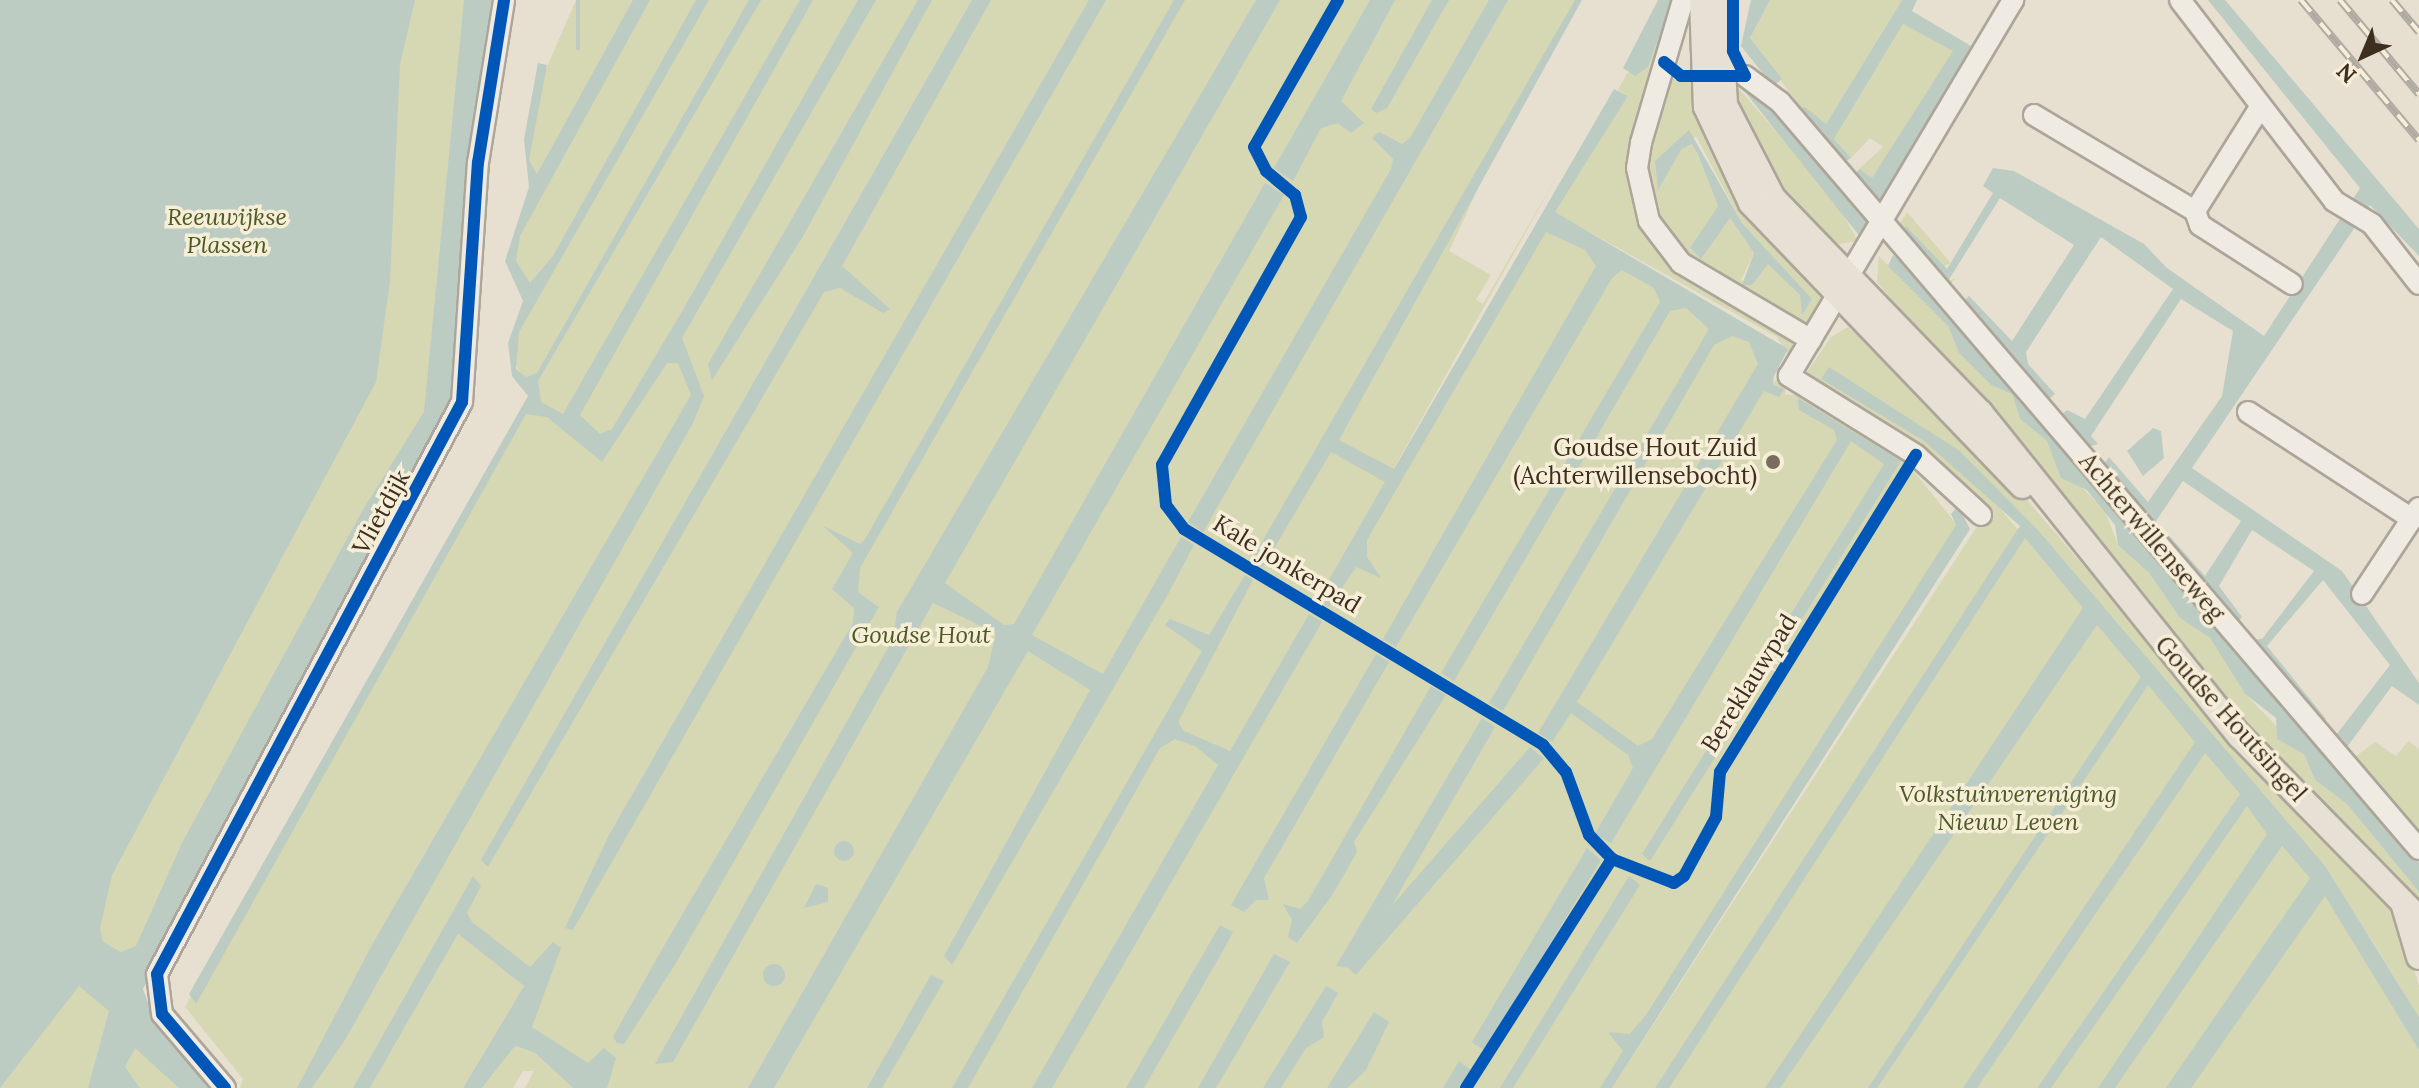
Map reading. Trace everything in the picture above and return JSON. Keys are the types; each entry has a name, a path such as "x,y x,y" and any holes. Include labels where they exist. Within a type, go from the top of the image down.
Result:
{"main road":[{"path":"1702,0 1700,78 1725,161 1751,203 1843,286"},
{"path":"1719,0 1721,76 1738,140 1773,198 1843,286"},
{"name":"Goudse Houtsingel","path":"1843,286 1980,412 2065,526 2239,735 2411,913 2419,957"}],"street":[{"name":"Vlietdijk","path":"225,1088 155,1001 157,974 174,937 462,402 478,163 504,0"},
{"path":"1683,0 1637,168 1661,245 1811,340"},
{"path":"1981,515 1916,455 1789,376 1884,225 2013,0"},
{"path":"2180,0 2239,69 2259,109 2334,201 2372,224 2419,284"},
{"name":"Achterwillenseweg","path":"1745,76 1780,102 2419,849"},
{"path":"2195,211 2259,109"},
{"path":"2034,115 2195,211 2200,225 2292,284"},
{"path":"2248,412 2415,514 2362,594"}],"green space":[{"name":"Reeuwijkse Plassen","path":"0,0 489,0 437,405 130,996 203,1088 0,1088"},
{"name":"Goudse Hout","path":"576,0 1577,0 1330,441 1395,479 1550,211 1765,341 1765,382 1783,389 1773,385 1788,355 1777,337 1554,212 1628,96 1618,90 1627,73 1648,67 1673,0 1632,144 1650,238 1687,275 1789,337 1796,352 1780,381 1786,385 1785,395 1803,394 1903,458 1957,525 1604,1088 597,1088 518,1028 534,983 453,924 359,1088 240,1088 243,1079 185,1007 533,399 512,357 529,297 510,257 535,183 527,165 533,99"},
{"path":"1770,0 1902,0 1826,124 1800,107 1750,38"},
{"path":"1903,24 1954,51 1872,179 1859,169 1883,147 1870,138 1851,158 1834,139"},
{"path":"1971,46 1976,50 1887,207 1884,191"},
{"path":"1669,78 1694,82 1705,132 1731,187 1825,295 1811,327 1680,252 1657,225 1645,191 1645,152","holes":["1696,136 1742,223 1812,299 1802,316 1800,295 1774,267 1767,264 1752,285 1741,280 1754,253 1729,217 1702,258 1690,249 1718,206 1693,144 1681,150"]},
{"path":"1733,82 1832,196 1858,241 1838,244 1760,166"},
{"path":"1562,167 1393,470 1338,440 1482,180 1449,251 1491,275 1476,300 1483,304"},
{"path":"1907,212 1951,263 1942,267 1907,226 1948,281 1957,278 1947,286 1895,233"},
{"path":"1879,256 1948,326 1959,353 1991,385 2012,394 2020,419 2047,441 2064,479 2077,482 2105,511 2118,545 2149,573 2180,618 2210,638 2245,694 2304,754 2315,780 2347,804 2419,892 2419,909 2232,711 1877,282"},
{"name":"Volkstuinvereniging Nieuw Leven","path":"1848,327 1972,436 2193,693 2396,911 2419,986 2419,1017 2368,934 2259,792 2037,529 1960,451 1822,379 1924,441 1982,487 2240,794 2037,1088 1612,1088 1989,508 1927,456 1811,380 1808,371 1831,337"},
{"path":"2409,741 2419,749 2419,840 2370,787 2374,779 2355,757 2375,742 2396,756"},
{"path":"2248,791 2367,942 2419,1025 2419,1088 2043,1088"},
{"path":"458,934 524,986 463,1088 370,1088"},
{"path":"515,1046 535,1053 573,1088 525,1088 534,1071 523,1071 513,1088 482,1088"}],"shaded area":[{"name":"Reeuwijkse Plassen","path":"0,0 415,0 400,64 390,281 376,382 112,875 100,928 103,942 121,952 136,946 182,843 361,513 424,412 464,0 493,0 458,390 143,989 152,1015 214,1088 179,1088 135,1048 125,1067 140,1088 88,1088 109,1011 79,986 0,1088"},
{"path":"576,0 580,0 580,50 576,50"},
{"path":"633,0 650,0 520,236 516,261 530,283 553,256 696,0 709,0 519,332 516,369 526,377 537,373 749,0 761,0 538,381 541,402 563,414 800,0 813,0 580,415 600,434 612,429 684,308 858,0 876,0 682,338 704,396 693,423 345,1040 312,1088 297,1088 373,943 691,395 678,363 667,363 602,462 547,417 526,414 196,1004 189,994 528,396 512,376 508,343 523,301 505,261 529,187 524,139 538,63 547,65 529,160 537,174"},
{"path":"918,0 932,0 802,238 712,380 708,364"},
{"path":"972,0 991,0 842,266 890,309 883,313 840,288 824,292 488,867 481,860"},
{"path":"1089,0 1106,0 573,930 565,928 609,835"},
{"path":"1174,0 1185,0 860,568 858,592 879,607 676,963 624,1044 617,1043 613,1037 661,951 853,623 854,608 832,589 853,553 823,526 860,544 865,539"},
{"path":"1256,0 1280,0 945,583 1004,625 1014,624 1265,183 1284,195 1032,635 1103,674 1181,537 1194,545 1167,596 952,965 944,956 1090,690 1028,651 774,1088 748,1088 988,667 996,633 933,603 673,1062 655,1064 893,639 897,612"},
{"path":"1370,0 1395,0 1341,101 1364,123 1351,133 1338,123 1321,128 1293,181 1274,168"},
{"path":"1432,0 1449,0 1387,108 1376,113 1371,109"},
{"path":"1489,0 1508,0 1203,532 1188,522 1391,169 1393,159 1372,138 1379,132 1402,144 1410,138"},
{"path":"1575,0 1582,0 1339,440 1394,469 1614,89 1628,96 1555,212 1788,349 1774,376 1773,385 1784,389 1779,397 1764,391 1577,702 1638,746 1652,739 1837,440 1834,430 1799,410 1798,398 1901,461 1650,861 1642,854 1884,464 1851,441 1611,843 1595,834 1633,768 1628,755 1571,713 1552,742 1538,733 1758,364 1749,342 1732,336 1714,345 1503,711 1489,703 1709,329 1686,308 1670,311 1454,681 1441,673 1660,302 1654,288 1622,270 1612,278 1396,647 1383,639 1596,266 1585,250 1546,232 1367,540 1367,557 1381,578 1356,567 1329,607 1318,599 1385,482 1331,452 1263,567 1252,559"},
{"path":"1658,0 1673,0 1648,67 1635,76 1623,68"},
{"path":"1751,0 1770,0 1750,38 1782,79 1773,86 1741,46"},
{"path":"1902,0 1917,0 1912,11 1971,46 1880,205 1853,178 1859,169 1872,178 1953,51 1903,24 1834,139 1851,158 1841,164 1797,110 1805,107 1826,124"},
{"path":"2208,0 2225,0 2419,229 2419,256 2370,205 2192,468 2342,571 2419,683 2419,705 2392,686 2347,747 2374,779 2370,787 2333,739 2390,665 2323,580 2267,646 2326,719 2320,724 2251,640 2262,639 2314,571 2252,530 2219,586 2242,617 2233,627 2101,468 2109,457 2148,502 2222,396 2233,331 2181,299 2091,436 2098,444 2085,448 2060,416 2067,410 2085,419 2173,289 2101,237 2026,352 2028,364 2055,394 2048,400 1962,303 1969,296 2012,341 2074,245 2000,198 1948,281 1900,234 1906,226 1947,269 1993,193 1983,186 1993,168 2014,171 2144,244 2167,268 2264,336 2360,188","holes":["2183,481 2241,521 2205,576 2156,521"]},
{"path":"1738,83 1766,99 1870,220 1861,238"},
{"path":"1689,130 1742,223 1812,299 1802,316 1800,295 1768,264 1752,285 1742,285 1754,253 1730,218 1701,259 1690,248 1718,206 1697,153 1692,144 1681,150 1658,190 1655,161"},
{"path":"1893,255 1930,288 2419,862 2419,892 2347,804 2315,780 2304,754 2277,739 2276,718 2245,694 2210,638 2180,618 2149,573 2118,545 2115,525 2087,490 2061,478 2047,441 2020,419 2012,394 1991,385 1959,353 1948,326 1888,266"},
{"path":"1829,367 1960,451 2037,529 2325,866 2419,1017 2419,1050 2325,896 2191,1088 2166,1088 2310,878 2282,846 2115,1088 2098,1088 2267,834 2247,806 2051,1088 2037,1088 2240,794 2205,753 1977,1088 1963,1088 2195,742 2148,685 1877,1088 1868,1088 2141,677 2097,625 1780,1088 1765,1088 2083,608 2025,538 1669,1088 1655,1088 2020,526 1924,441 1821,379"},
{"path":"2153,428 2161,431 2164,458 2143,476 2127,451"},
{"path":"1958,506 1970,529 1612,1088 1600,1088 1623,1051 1608,1032 1630,1034 1646,1015 1956,525 1951,514"},
{"path":"1245,575 1253,580 1178,722 1184,731 1230,751 1309,614 1322,622 1052,1088 1032,1088 1218,765 1195,746 1175,739 1160,748 968,1088 952,1088 1202,651 1165,625 1170,619 1209,635"},
{"path":"1376,654 1389,662 1264,878 1269,900 1256,900 1244,912 1231,905"},
{"path":"1431,686 1446,695 1354,842 1357,852 1333,894 1297,943 1288,937 1292,920 1283,904 1300,909 1308,901"},
{"path":"1482,718 1495,727 1355,969 1336,966"},
{"path":"1530,747 1544,759 1356,975 1342,963"},
{"path":"844,841 851,844 854,851 851,858 844,861 837,858 834,851 837,844"},
{"path":"1587,848 1601,860 1485,1051 1472,1042"},
{"path":"473,876 481,886 467,913 472,922 530,967 553,942 561,948 532,1027 588,1063 604,1048 616,1058 607,1088 573,1088 535,1053 515,1046 482,1088 463,1088 524,986 458,934 370,1088 353,1088"},
{"path":"1629,876 1640,885 1513,1088 1500,1088"},
{"path":"816,884 828,888 828,902 804,908"},
{"path":"1220,925 1233,932 1144,1088 1126,1088"},
{"path":"1274,954 1290,962 1216,1088 1198,1088"},
{"path":"774,964 782,967 785,975 782,983 774,986 766,983 763,975 766,967"},
{"path":"931,975 944,981 882,1088 867,1088"},
{"path":"1326,986 1338,993 1322,1022 1324,1037 1306,1048 1281,1088 1263,1088"},
{"path":"1374,1012 1389,1022 1366,1070 1347,1088 1327,1088"},
{"path":"1459,1061 1471,1070 1461,1088 1443,1088"}],"railway":[{"path":"2301,0 2419,140"},
{"path":"2340,0 2419,94"},
{"path":"2392,0 2419,32"}],"cycle path":[{"path":"225,1088 162,1014 157,974 462,402 478,163 504,0"},
{"name":"Kale jonkerpad","path":"1338,0 1254,147 1266,171 1295,195 1301,217 1162,465 1166,505 1184,529 1543,745 1566,772 1589,835 1612,859"},
{"path":"1664,62 1681,76 1745,76 1733,51 1733,0"},
{"name":"Bereklauwpad","path":"1612,859 1674,883 1684,876 1716,817 1720,772 1916,455"},
{"path":"1466,1088 1612,859"}],"place":[{"name":"Goudse Hout Zuid (Achterwillensebocht)","path":"1773,462"}]}
